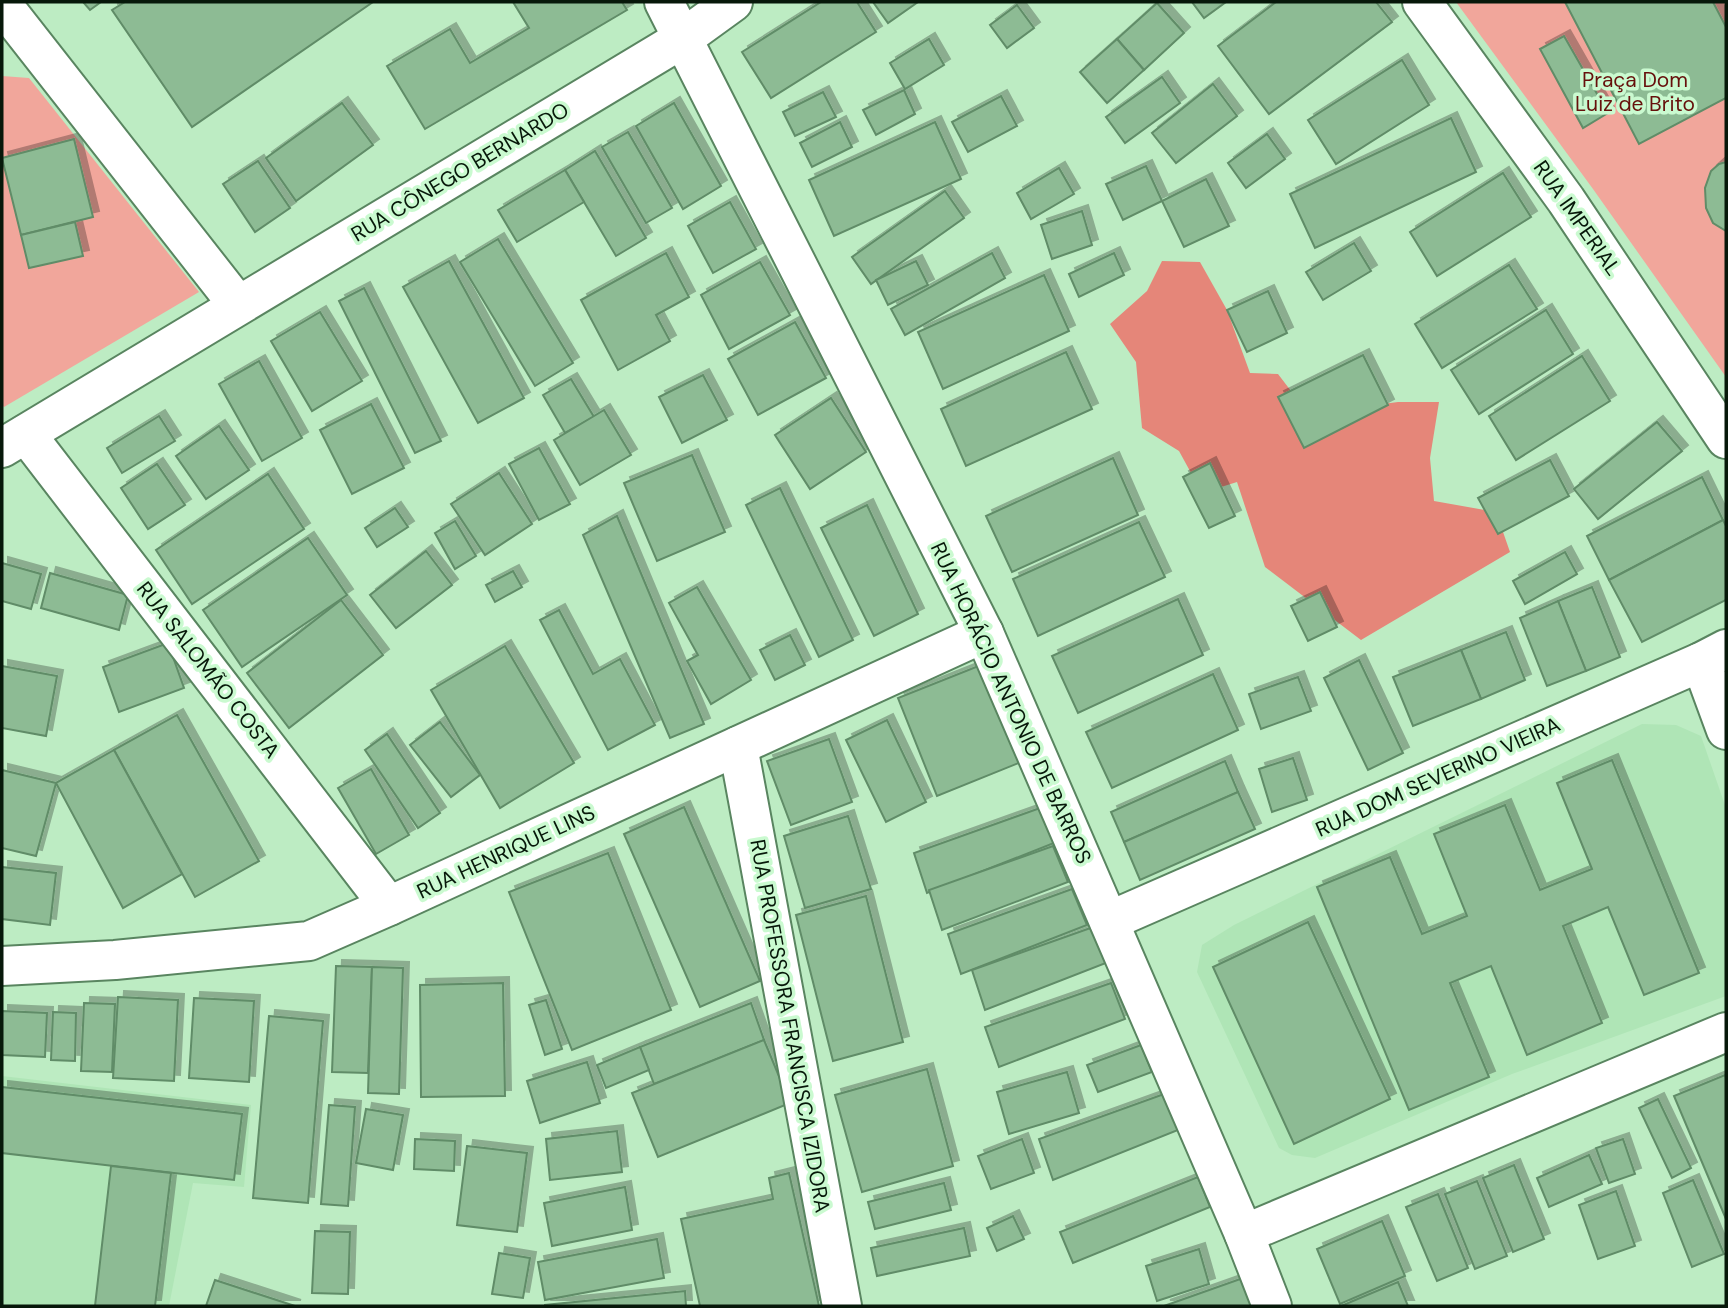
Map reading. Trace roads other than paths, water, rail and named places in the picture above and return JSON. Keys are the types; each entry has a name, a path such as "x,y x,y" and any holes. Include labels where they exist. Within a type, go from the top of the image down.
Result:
{"street":[{"name":"RUA HORÁCIO ANTONIO DE BARROS","path":"664,2 984,633 1244,1234 1272,1306"},
{"name":"RUA CÔNEGO BERNARDO","path":"14,441 682,39 733,2"},
{"name":"RUA IMPERIAL","path":"1422,2 1566,200 1726,439"},
{"path":"2,4 238,305"},
{"name":"RUA SALOMÃO COSTA","path":"14,441 390,906"},
{"name":"RUA HENRIQUE LINS","path":"2,966 115,960 309,941 984,633"},
{"name":"RUA DOM SEVERINO VIEIRA","path":"1109,921 1713,655 1726,730"},
{"name":"RUA PROFESSORA FRANCISCA IZIDORA","path":"738,746 842,1306"},
{"path":"1244,1234 1726,1032"}],"park label":[{"name":"Praça Dom Luiz de Brito","path":"1635,92"}]}
